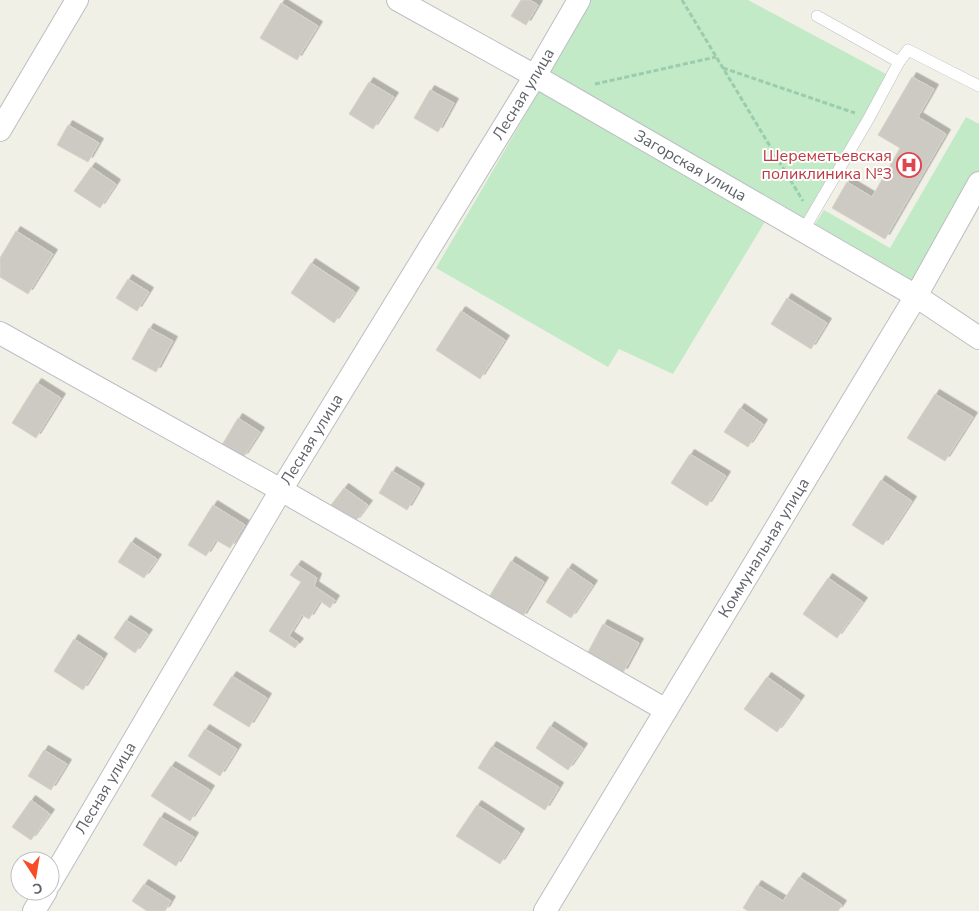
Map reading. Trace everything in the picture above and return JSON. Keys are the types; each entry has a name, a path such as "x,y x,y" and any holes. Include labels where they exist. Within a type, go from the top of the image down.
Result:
{"street":[{"path":"0,130 76,0"},
{"name":"Загорская улица","path":"398,0 562,92 808,224 979,338"},
{"name":"Лесная улица","path":"60,866 281,490 535,76 579,0"},
{"name":"Коммунальная улица","path":"545,911 916,296 979,183"},
{"path":"0,333 281,490 666,710"}],"lane":[{"path":"817,16 899,62"},
{"path":"808,224 899,62 908,50 979,86"}],"path":[{"path":"682,0 723,68 808,224"},
{"path":"562,92 716,57"},
{"path":"723,68 869,118"}],"green space":[{"path":"589,0 748,0 888,75 805,219 546,72"},
{"path":"541,88 766,220 673,374 619,349 608,367 436,268"},
{"path":"966,117 979,124 979,174 916,282 815,224 824,210 890,248"}],"building":[{"path":"521,0 530,0 538,5 526,25 511,16"},
{"path":"281,3 318,26 297,60 260,38"},
{"name":"Шереметьевская поликлиника №3","path":"912,77 934,89 918,117 946,134 885,239 832,208 847,182 872,197 900,148 878,135"},
{"path":"369,82 394,97 373,129 349,114"},
{"path":"430,90 454,103 438,132 414,118"},
{"path":"68,125 99,143 88,162 57,145"},
{"path":"91,167 116,184 100,208 74,191"},
{"path":"16,231 53,254 28,294 0,277 0,258"},
{"path":"311,263 355,292 334,323 291,293"},
{"path":"128,279 149,292 137,311 116,298"},
{"path":"787,298 827,323 811,349 771,324"},
{"path":"461,311 505,340 480,379 436,350"},
{"path":"149,328 173,341 156,372 132,359"},
{"path":"37,383 61,398 36,438 12,423"},
{"path":"935,394 973,417 945,461 907,438"},
{"path":"740,408 763,424 748,447 724,432"},
{"path":"238,418 260,432 243,458 222,445"},
{"path":"690,454 726,476 707,506 671,483"},
{"path":"392,471 420,488 407,510 379,493"},
{"path":"881,480 912,501 883,545 852,525"},
{"path":"344,488 368,505 355,522 331,505"},
{"path":"213,505 245,525 230,548 216,540 206,556 188,545"},
{"path":"131,542 157,559 144,578 118,562"},
{"path":"511,561 544,582 522,618 489,597"},
{"path":"297,565 317,578 314,586 335,600 330,608 320,601 309,619 302,615 289,636 299,643 295,648 269,631 301,582 290,575"},
{"path":"568,568 593,585 571,618 546,602"},
{"path":"828,578 863,602 837,638 803,614"},
{"path":"126,620 148,634 135,653 114,638"},
{"path":"603,624 639,643 623,673 587,654"},
{"path":"74,639 103,658 83,690 54,671"},
{"path":"232,676 267,698 249,727 213,705"},
{"path":"767,677 800,700 777,732 744,709"},
{"path":"550,726 583,748 568,770 536,748"},
{"path":"205,729 237,749 220,776 188,756"},
{"path":"492,746 559,787 545,810 478,768"},
{"path":"44,750 67,764 51,790 28,776"},
{"path":"171,766 210,790 190,821 151,796"},
{"path":"31,800 50,814 31,840 12,827"},
{"path":"477,805 520,833 500,864 456,836"},
{"path":"160,817 194,837 176,866 143,845"},
{"path":"799,877 842,905 838,911 748,911 743,908 757,885 783,901"},
{"path":"144,884 171,901 165,911 147,911 132,901"}],"place":[{"name":"Шереметьевская поликлиника №3","path":"909,165"}]}
